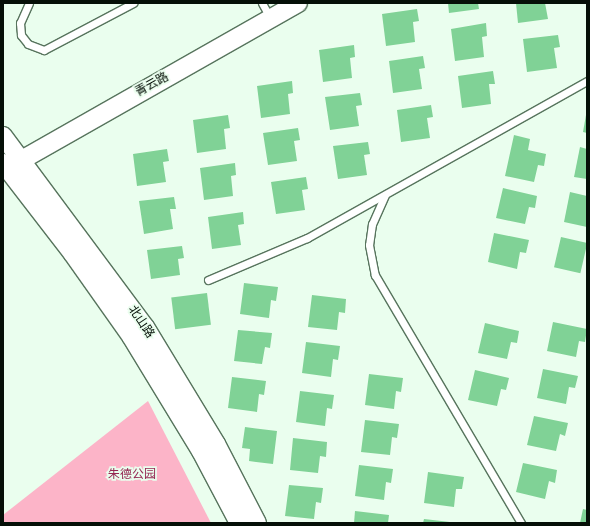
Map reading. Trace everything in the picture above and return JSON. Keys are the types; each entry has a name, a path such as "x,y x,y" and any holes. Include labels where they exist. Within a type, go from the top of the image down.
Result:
{"street":[{"name":"青云路","path":"10,164 267,11 298,3"},
{"name":"北山路","path":"3,136 10,164 131,336 198,445 239,523"},
{"name":"北山路","path":"10,164 145,327 216,444 257,523"}],"lane":[{"path":"29,3 20,23 21,35 28,44 44,50 133,3"},
{"path":"208,280 307,238 587,81"},
{"path":"385,194 372,224 369,245 375,275 521,523"}],"green space":[{"name":"朱德公园","path":"148,401 211,523 3,523 3,515"}],"building":[{"path":"448,3 478,3 479,9 449,13"},
{"path":"516,3 545,3 548,19 518,23"},
{"path":"417,9 419,21 413,22 415,42 386,46 382,14"},
{"path":"486,23 487,36 482,37 484,57 455,61 451,29"},
{"path":"558,35 560,47 554,48 557,68 527,72 523,39"},
{"path":"354,45 355,57 350,58 352,78 323,82 319,50"},
{"path":"423,56 425,68 419,69 422,89 393,93 389,61"},
{"path":"493,71 495,84 489,84 491,104 462,108 458,76"},
{"path":"292,81 293,93 288,94 290,114 261,118 257,86"},
{"path":"360,93 362,105 356,106 359,126 330,130 325,97"},
{"path":"431,105 433,117 427,118 430,138 401,142 397,110"},
{"path":"228,115 230,128 224,129 226,149 197,153 193,120"},
{"path":"587,115 587,133 583,132"},
{"path":"298,128 300,140 294,141 297,161 268,165 263,133"},
{"path":"514,135 530,139 528,150 546,154 544,166 538,165 534,182 505,176"},
{"path":"368,142 370,154 364,155 367,175 338,179 333,146"},
{"path":"580,147 587,149 587,179 574,177"},
{"path":"167,149 169,161 163,162 166,182 137,186 133,154"},
{"path":"235,163 236,175 231,176 233,196 204,200 200,168"},
{"path":"306,177 308,189 302,190 305,210 276,214 271,182"},
{"path":"503,188 537,196 535,208 529,207 525,224 496,218"},
{"path":"570,192 587,196 587,227 564,222"},
{"path":"174,197 176,209 170,209 173,229 144,234 139,201"},
{"path":"243,212 244,224 238,225 241,245 212,249 208,217"},
{"path":"494,233 529,240 526,253 520,252 517,269 488,262"},
{"path":"561,237 587,243 580,273 554,267"},
{"path":"182,246 184,258 178,259 180,275 151,279 147,250"},
{"path":"244,283 278,287 276,301 271,300 269,318 240,314"},
{"path":"207,293 211,325 175,329 171,297"},
{"path":"312,295 346,299 345,313 339,312 337,330 308,327"},
{"path":"553,322 587,329 585,342 579,341 576,357 547,351"},
{"path":"485,323 519,331 517,343 511,342 507,359 478,353"},
{"path":"238,330 272,333 270,348 265,347 262,364 234,361"},
{"path":"306,342 340,346 338,360 333,359 331,377 302,373"},
{"path":"543,369 578,376 575,388 569,387 566,404 537,398"},
{"path":"475,370 509,378 506,390 501,389 497,406 468,400"},
{"path":"369,374 403,378 401,392 396,391 394,409 365,405"},
{"path":"232,377 266,381 264,395 259,394 257,412 228,408"},
{"path":"300,391 334,395 332,409 327,408 325,426 296,422"},
{"path":"534,416 568,423 565,436 560,434 556,451 527,445"},
{"path":"365,420 399,424 397,438 392,437 390,455 361,452"},
{"path":"245,427 277,431 273,464 249,461 250,449 242,448"},
{"path":"293,438 327,442 326,457 320,456 318,473 290,470"},
{"path":"523,463 557,470 555,483 549,481 545,499 516,492"},
{"path":"359,465 393,469 391,483 386,482 384,500 355,496"},
{"path":"428,472 464,477 462,489 456,489 454,507 424,503"},
{"path":"289,485 323,488 321,503 316,502 314,519 285,516"},
{"path":"583,509 587,510 587,523 580,523"},
{"path":"355,511 389,515 388,523 354,523"},
{"path":"424,519 450,522 450,523 423,523"}]}
